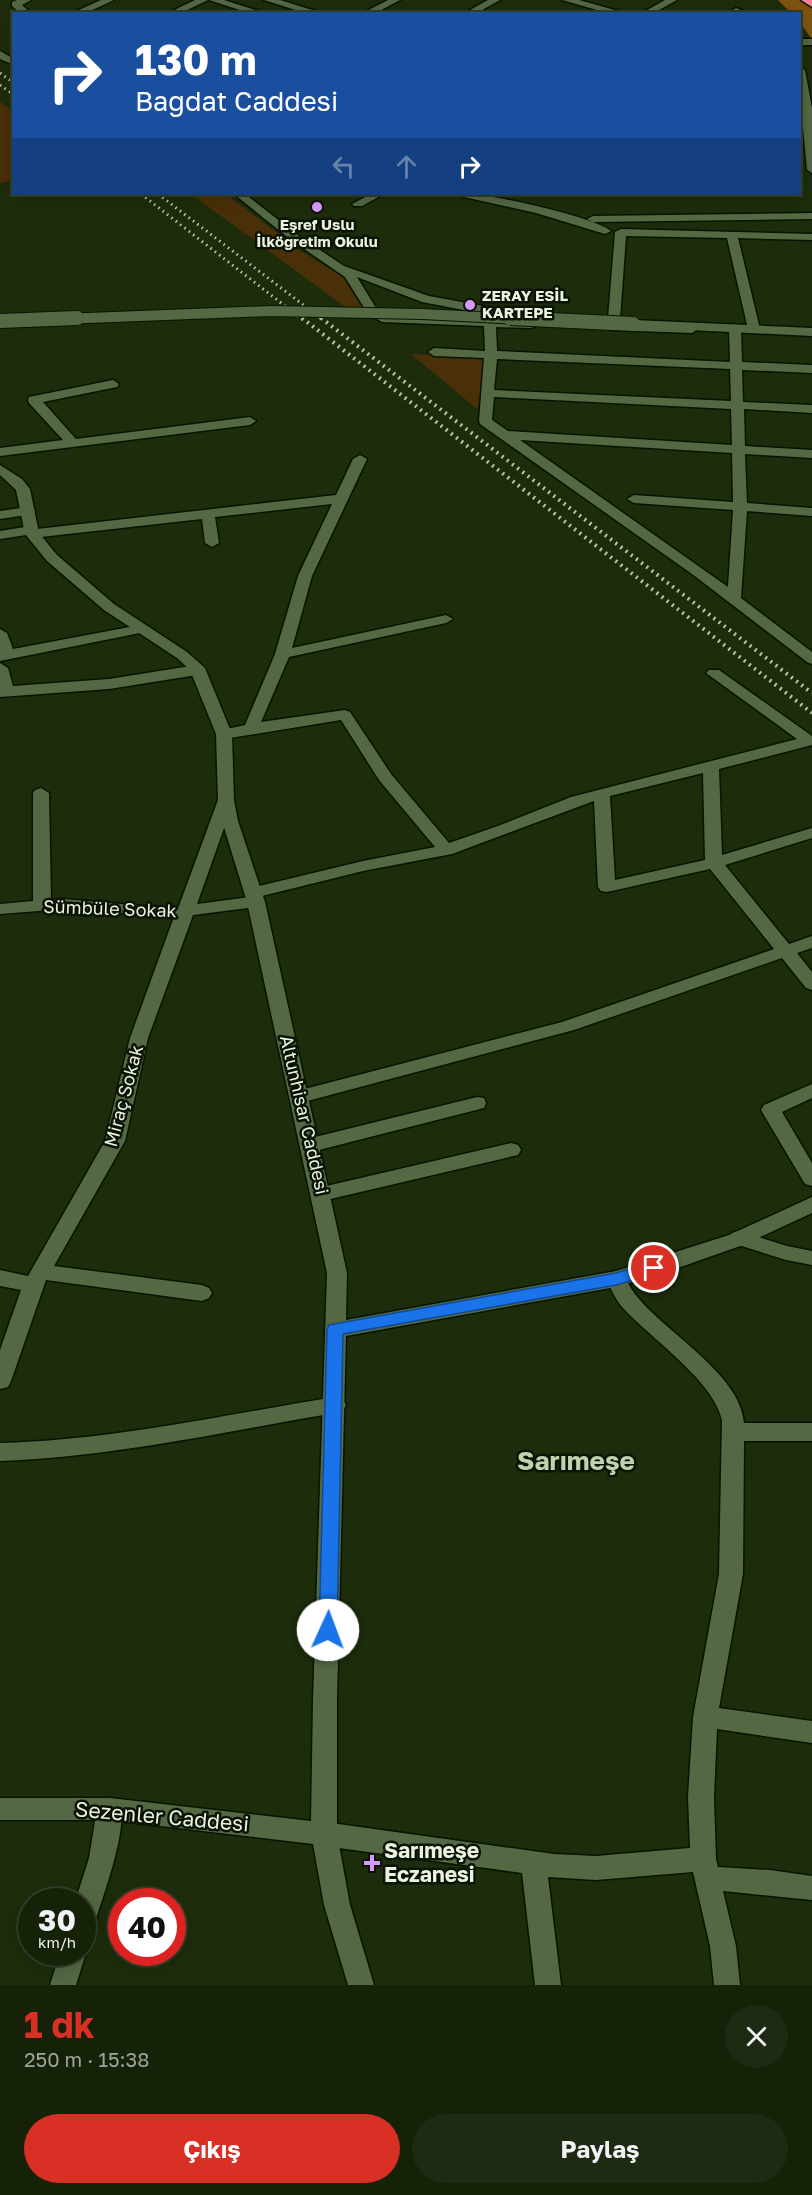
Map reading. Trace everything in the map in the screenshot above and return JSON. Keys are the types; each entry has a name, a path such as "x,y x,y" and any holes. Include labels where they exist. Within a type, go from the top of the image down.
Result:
{"highway":[{"path":"806,0 812,4"}],"street":[{"path":"11,3 26,0"},
{"path":"79,12 110,0"},
{"path":"174,12 203,0"},
{"path":"214,0 257,12"},
{"path":"269,0 314,12"},
{"path":"288,5 300,0"},
{"path":"369,12 395,0"},
{"path":"471,12 495,0"},
{"path":"648,12 672,0"},
{"path":"567,5 585,2 618,12"},
{"path":"11,3 25,12"},
{"path":"183,8 196,12"},
{"path":"801,88 807,164"},
{"path":"240,195 354,280 367,306 386,319 656,329 735,328"},
{"path":"358,204 377,195"},
{"path":"469,195 539,210 605,231 812,237"},
{"path":"593,219 812,216"},
{"path":"614,319 621,232"},
{"path":"732,235 754,329"},
{"path":"336,265 412,295 467,309 735,328"},
{"path":"0,321 271,311 422,314 812,332"},
{"path":"490,323 491,354 484,421 734,600 812,659"},
{"path":"734,600 740,508 735,328"},
{"path":"434,352 812,369"},
{"path":"73,443 34,400 113,384"},
{"path":"487,393 812,408"},
{"path":"0,453 250,421"},
{"path":"504,435 812,454"},
{"path":"251,728 283,654 306,576 360,459"},
{"path":"0,469 23,489 32,532"},
{"path":"0,535 341,499"},
{"path":"634,499 812,512"},
{"path":"0,515 28,511"},
{"path":"208,513 212,543"},
{"name":"Altunhisar Caddesi","path":"32,532 40,546 70,575 140,629 182,655 197,670 224,734 226,800 230,821 255,897 338,1273 325,1700 324,1834 337,1905 361,1985"},
{"path":"283,654 446,619"},
{"path":"3,660 140,629"},
{"path":"0,633 3,692 109,684 197,670"},
{"name":"Sümbüle Sokak","path":"0,909 42,905 78,905 142,911 185,912 255,897 363,866 447,850 504,830 558,806 808,741 714,673"},
{"path":"224,734 345,714 386,777 447,850"},
{"path":"711,765 714,863 783,952 812,984"},
{"path":"41,793 42,905"},
{"path":"602,794 607,887 714,863 812,833"},
{"name":"Miraç Sokak","path":"0,1381 37,1279 115,1141 139,1038 226,800"},
{"path":"300,1097 568,1026 812,942"},
{"path":"812,1090 771,1110 812,1179"},
{"path":"311,1144 477,1103"},
{"path":"322,1194 511,1150"},
{"path":"335,1330 616,1279 671,1263 739,1238 783,1220 812,1204"},
{"path":"739,1238 778,1251 812,1258"},
{"path":"0,1278 202,1293"},
{"path":"616,1279 628,1300 714,1383 730,1407 733,1432 731,1574 705,1717 701,1797 706,1869 723,1946 727,1985"},
{"path":"0,1452 128,1443 258,1417 334,1405"},
{"path":"733,1432 812,1432"},
{"path":"705,1717 812,1732"},
{"name":"Sezenler Caddesi","path":"0,1809 110,1809 324,1834 534,1864 596,1868 706,1869 812,1888"},
{"path":"93,1888 102,1858 110,1809"},
{"path":"534,1864 548,1985"},
{"path":"63,1985 69,1966"}],"shaded area":[{"path":"778,0 800,0 812,8 812,40 801,24 801,12 790,12"},
{"path":"0,102 12,111 12,180 0,183"},
{"path":"192,195 227,195 302,252 342,276 364,310 348,309"},
{"path":"411,354 484,357 483,378 477,409"}],"railway":[{"path":"0,73 12,82"},
{"path":"0,85 12,94"},
{"path":"142,195 303,320"},
{"path":"159,195 323,320"},
{"path":"302,318 812,713"},
{"path":"321,318 812,693"}],"place":[{"name":"Eşref Uslu İlköğretim Okulu","path":"317,207"},
{"name":"ZERAY ESİL KARTEPE","path":"470,305"},
{"name":"Sarımeşe Eczanesi","path":"372,1863"}],"district":[{"name":"Sarımeşe","path":"576,1461"}],"route":[{"path":"328,1630 335,1330 616,1279 654,1268"}]}
